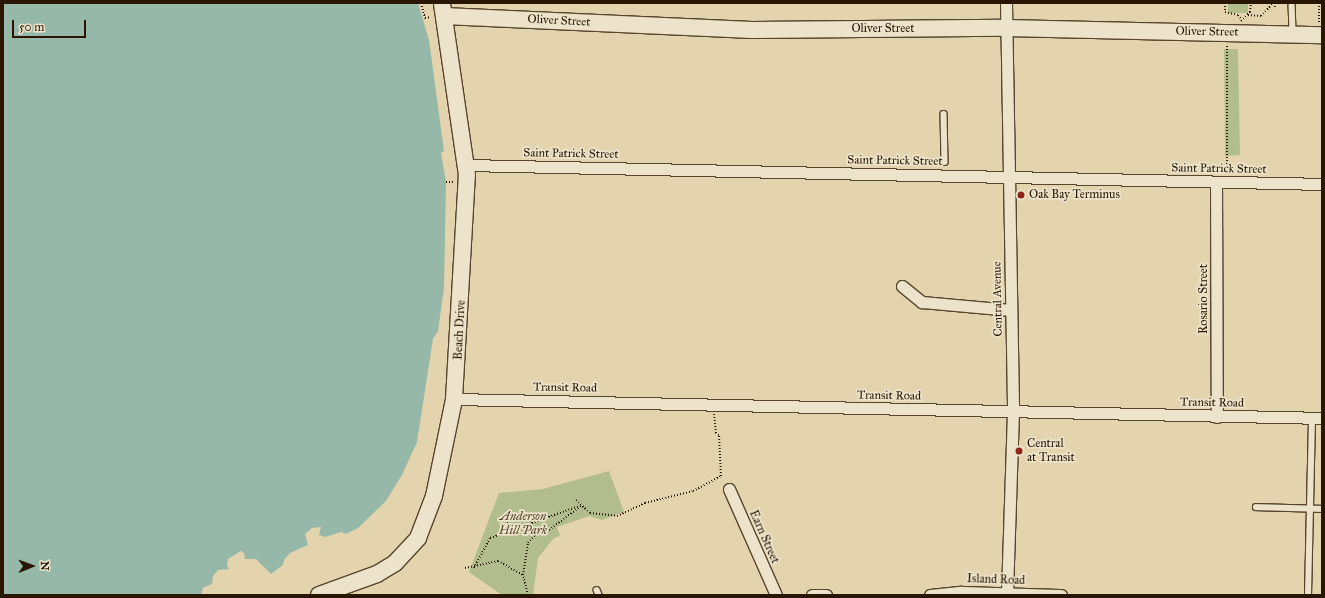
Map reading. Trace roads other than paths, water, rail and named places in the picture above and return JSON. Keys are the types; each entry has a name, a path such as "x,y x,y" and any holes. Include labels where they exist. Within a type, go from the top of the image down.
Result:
{"street":[{"name":"Central Avenue","path":"1006,3 1013,412 1007,594"},
{"name":"Oliver Street","path":"443,9 752,30 1236,28 1293,34 1320,35"},
{"name":"Beach Drive","path":"319,595 377,574 395,563 418,538 434,496 454,400 467,165 443,9"},
{"name":"Saint Patrick Street","path":"467,165 1322,184"},
{"name":"Rosario Street","path":"1217,417 1222,182"},
{"path":"902,286 922,302 1011,310"},
{"name":"Transit Road","path":"454,400 1317,418"},
{"name":"Earn Street","path":"729,489 776,595"},
{"name":"Island Road","path":"930,595 961,592 1061,595"},
{"path":"812,595 826,595"}],"lane":[{"path":"1292,3 1293,34"},
{"path":"944,114 945,162"},
{"path":"1308,595 1317,418"},
{"path":"1256,508 1322,509"}],"place":[{"name":"Oak Bay Terminus","path":"1021,195"},
{"name":"Central at Transit","path":"1019,451"}],"park label":[{"name":"Anderson Hill Park","path":"523,524"}]}
